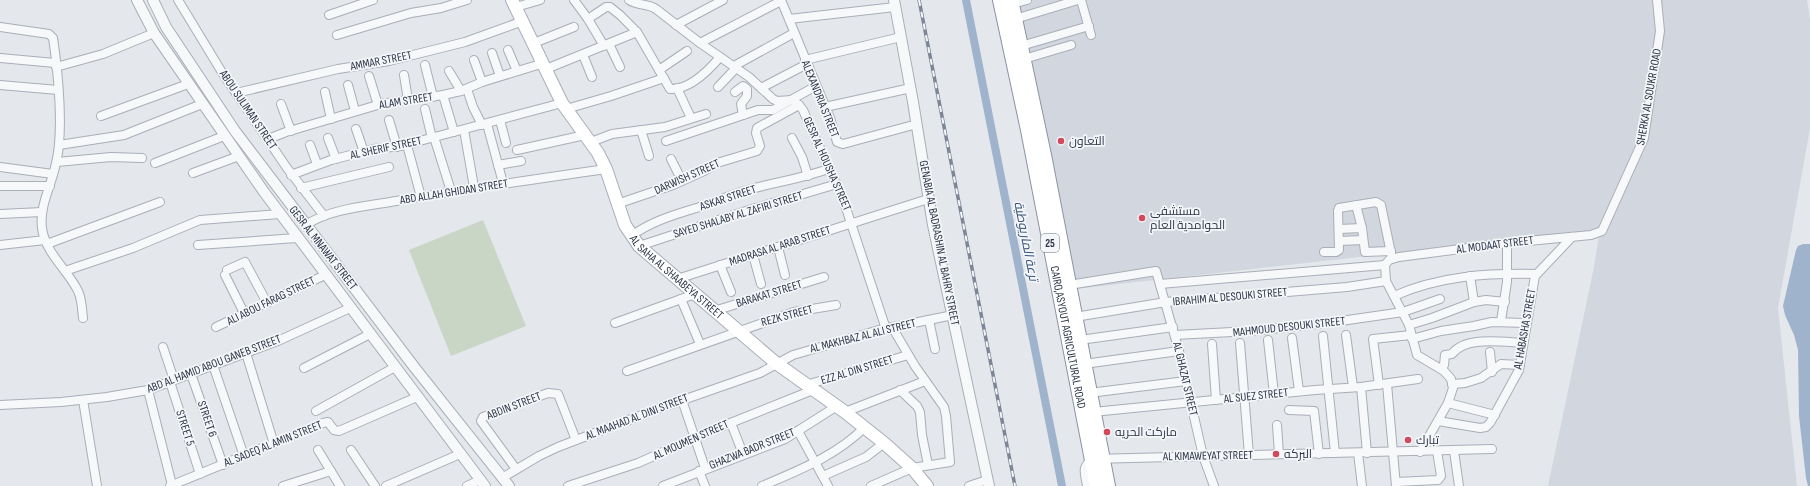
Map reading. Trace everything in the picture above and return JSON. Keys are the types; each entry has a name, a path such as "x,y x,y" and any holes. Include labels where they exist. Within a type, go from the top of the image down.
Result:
{"highway":[{"name":"CAIRO,ASYOUT AGRICULTURAL ROAD","path":"1008,1 1015,19 1023,52 1080,340 1093,412 1098,458 1097,486"},
{"name":"CAIRO,ASYOUT AGRICULTURAL ROAD","path":"1008,1 1028,130 1098,458 1108,486"}],"main road":[{"name":"AL SAHA AL SHAABEYA STREET","path":"514,4 564,106 598,153 606,169 617,204 631,236 639,246 776,363 865,427 912,468 927,486"}],"street":[{"name":"GESR AL MNAWAT STREET","path":"137,0 154,33 224,136 297,238 482,483"},
{"name":"GESR AL MNAWAT STREET","path":"153,0 166,27 207,91 239,137 415,368 506,482"},
{"name":"ABOU SULIMAN STREET","path":"179,0 192,25 291,175 324,216"},
{"path":"329,15 373,0"},
{"path":"338,35 411,13 441,8 467,0"},
{"path":"514,4 540,0"},
{"path":"574,0 607,45 620,67"},
{"name":"GESR AL HOUSHA STREET","path":"629,0 638,5 647,4 656,9 700,43 735,67 775,100 792,100 799,105 822,151 828,169 837,184 852,223 889,328 939,399 946,412 949,462 912,468 871,486"},
{"path":"647,4 656,0"},
{"path":"676,25 723,0"},
{"path":"1008,1 1027,0"},
{"path":"1015,19 1080,0 1091,35"},
{"name":"SHERKA AL SOUKR ROAD","path":"1599,233 1604,228 1644,138 1660,30 1657,0"},
{"path":"700,43 781,1"},
{"name":"ALEXANDRIA STREET","path":"781,1 825,106 836,140 841,144 917,124"},
{"path":"788,19 895,3"},
{"name":"GENABIA AL BADRASHIN AL BAHRY STREET","path":"895,3 911,88 928,199 988,483"},
{"path":"588,19 602,8 608,7 620,15 637,32 670,88 678,88 701,76 720,57"},
{"name":"AMMAR STREET","path":"236,93 338,69 394,60 464,42 523,21"},
{"path":"1023,52 1089,26"},
{"path":"534,43 574,27"},
{"path":"0,28 48,34 53,41 58,90 59,145 57,162 42,212 42,229 46,242 78,292 83,318"},
{"name":"ALAM STREET","path":"268,140 291,130 378,104 443,95 464,90 500,76 545,66 582,55 637,32"},
{"path":"0,58 55,65 103,54 154,33"},
{"path":"718,87 735,67 794,33"},
{"path":"761,88 806,62 901,38"},
{"path":"1023,52 1071,45"},
{"path":"508,50 517,71"},
{"path":"660,70 687,51"},
{"path":"492,53 500,76"},
{"path":"582,55 592,77"},
{"path":"474,60 482,82"},
{"path":"425,65 433,96"},
{"path":"449,71 464,90 484,124 503,183"},
{"path":"404,75 408,100"},
{"path":"369,76 378,104"},
{"name":"AL SHERIF STREET","path":"291,175 317,164 336,159 364,152 407,145 500,120 611,96 664,78"},
{"path":"101,116 188,84"},
{"path":"0,85 58,90"},
{"path":"348,85 355,111"},
{"path":"735,92 744,86 748,92 746,98 741,104 743,115"},
{"path":"666,141 760,109 770,111 816,86"},
{"path":"678,88 691,118"},
{"path":"825,106 911,88"},
{"path":"325,92 331,119"},
{"path":"443,95 454,132"},
{"path":"59,145 124,135 202,104"},
{"path":"281,104 291,130"},
{"name":"DARWISH STREET","path":"617,204 682,181 717,162 757,151 760,146 756,133 757,128 799,105"},
{"path":"425,109 451,191"},
{"path":"516,150 665,127 706,114"},
{"path":"389,120 397,147"},
{"path":"500,120 506,143"},
{"path":"356,129 364,152"},
{"path":"464,130 474,187"},
{"path":"641,130 649,156"},
{"path":"155,163 224,136"},
{"path":"328,138 336,159"},
{"path":"792,138 800,153 808,176"},
{"path":"310,145 317,164"},
{"path":"407,145 421,197"},
{"path":"193,173 239,156"},
{"path":"57,162 111,157 142,158"},
{"path":"671,159 682,181"},
{"path":"498,166 521,161"},
{"path":"0,167 53,174"},
{"path":"301,188 389,167"},
{"name":"ABD ALLAH GHIDAN STREET","path":"306,225 324,216 451,191 606,169"},
{"name":"ASKAR STREET","path":"631,236 653,222 666,217 695,209 751,189 808,176 828,169"},
{"name":"SAYED SHALABY AL ZAFIRI STREET","path":"639,246 749,210 837,184"},
{"path":"0,186 50,186"},
{"name":"MADRASA AL ARAB STREET","path":"678,279 928,199"},
{"path":"0,245 46,242 160,202"},
{"path":"1324,252 1339,251 1339,208 1379,203 1381,206 1391,255 1385,266 1386,281 1409,325 1417,355 1441,369 1448,375 1452,384 1453,391 1448,403 1420,452"},
{"path":"1339,241 1363,240 1362,228 1356,205"},
{"path":"0,214 42,212"},
{"path":"65,272 155,239 200,220 280,214"},
{"path":"1339,229 1362,228"},
{"name":"AL MODAAT STREET","path":"1363,240 1364,252 1366,254 1391,255 1599,233"},
{"name":"AL HABASHA STREET","path":"1438,421 1486,427 1490,423 1517,375 1536,274 1572,237"},
{"path":"198,245 297,238"},
{"path":"1501,321 1507,273 1507,243"},
{"path":"778,247 785,275"},
{"path":"753,255 762,284"},
{"path":"244,313 226,272 245,262 267,303"},
{"path":"720,266 731,292"},
{"path":"1160,284 1385,266"},
{"name":"AL GHAZAT STREET","path":"1069,285 1156,271 1180,351 1203,456 1214,486"},
{"path":"1394,296 1422,286 1470,276 1507,273 1536,274"},
{"name":"ALI ABOU FARAG STREET","path":"216,327 325,275"},
{"path":"1470,276 1474,302"},
{"name":"BARAKAT STREET","path":"714,311 824,277"},
{"name":"IBRAHIM AL DESOUKI STREET","path":"1075,317 1166,302 1332,289 1386,281"},
{"path":"615,323 695,294"},
{"name":"MAHMOUD DESOUKI STREET","path":"1080,340 1174,331 1289,328 1403,312 1440,298"},
{"path":"681,299 700,344"},
{"path":"1409,325 1474,302 1486,300 1504,302"},
{"name":"REZK STREET","path":"626,371 794,312 836,305"},
{"name":"ABD AL HAMID ABOU GANEB STREET","path":"0,405 83,400 148,390 246,353 350,308"},
{"name":"AL MAKHBAZ AL ALI STREET","path":"776,363 793,355 889,328 953,315"},
{"path":"929,320 935,348"},
{"path":"1437,451 1441,476 1438,480 1396,484 1394,452 1383,384 1373,339 1412,337 1448,329 1501,321 1526,323"},
{"path":"304,368 370,334"},
{"path":"1346,335 1357,387 1367,453"},
{"path":"1323,336 1335,453"},
{"path":"1292,338 1299,391"},
{"path":"1268,340 1274,394"},
{"path":"1240,343 1249,455"},
{"path":"1441,369 1444,365 1445,356 1452,354 1456,348 1468,343 1523,343"},
{"path":"1212,344 1216,400"},
{"name":"STREET 5","path":"163,347 200,474"},
{"path":"1084,364 1180,351"},
{"path":"1490,352 1492,372"},
{"path":"246,353 274,444"},
{"name":"EZZ AL DIN STREET","path":"810,387 908,355"},
{"name":"AL MAAHAD AL DINI STREET","path":"506,482 516,469 538,456 682,400 760,373 776,363"},
{"path":"1452,384 1475,380 1492,372 1504,363 1520,365"},
{"path":"213,365 244,456"},
{"path":"316,411 395,367"},
{"name":"STREET 6","path":"191,374 223,465"},
{"name":"AL SUEZ STREET","path":"1093,412 1328,388 1357,387 1418,379"},
{"name":"GHAZWA BADR STREET","path":"663,486 785,438 841,409 900,390 925,380"},
{"path":"1089,393 1186,380"},
{"name":"AL MOUMEN STREET","path":"568,486 638,463 810,387"},
{"path":"148,390 171,486"},
{"path":"900,390 917,406 920,412 922,435 928,465"},
{"name":"ABDIN STREET","path":"516,469 481,421 483,417 548,393 555,393 558,394 576,440"},
{"name":"AL SADEQ AL AMIN STREET","path":"171,486 325,422 330,424 334,430 339,431 417,397"},
{"path":"83,400 97,486"},
{"path":"682,400 695,438 705,486"},
{"path":"1448,403 1494,416"},
{"path":"1289,410 1314,411 1319,454"},
{"path":"731,422 743,454"},
{"path":"1277,425 1279,454"},
{"path":"762,486 815,462 842,447 865,427"},
{"path":"798,431 828,486"},
{"path":"823,476 866,457 884,443"},
{"path":"318,450 340,486"},
{"path":"351,450 375,486"},
{"name":"AL KIMAWEYAT STREET","path":"1098,458 1492,450"},
{"path":"1454,451 1459,486"},
{"path":"1358,453 1362,486"},
{"path":"386,486 460,454"},
{"path":"1088,486 1084,468 1086,464 1098,458"},
{"path":"283,486 331,471"},
{"path":"466,486 482,483"},
{"path":"969,486 988,483"}],"shaded area":[{"path":"1017,0 1807,0 1810,19 1810,128 1778,308 1797,486 1548,486 1594,267 1600,230 1075,289"}],"green space":[{"path":"483,220 526,326 451,356 409,250"}],"water":[{"path":"1810,244 1810,486 1808,486 1806,478 1799,416 1798,350 1783,306 1796,250 1798,246"}],"waterway":[{"name":"ترعة الماريوطية","path":"966,0 1062,486"}],"railway":[{"path":"919,0 1015,486"}],"place":[{"name":"التعاون","path":"1061,141"},
{"name":"مستشفى الحوامدية العام","path":"1142,218"},
{"name":"ماركت الحريه","path":"1107,432"},
{"name":"تبارك","path":"1408,440"},
{"name":"البركه","path":"1276,454"}]}
